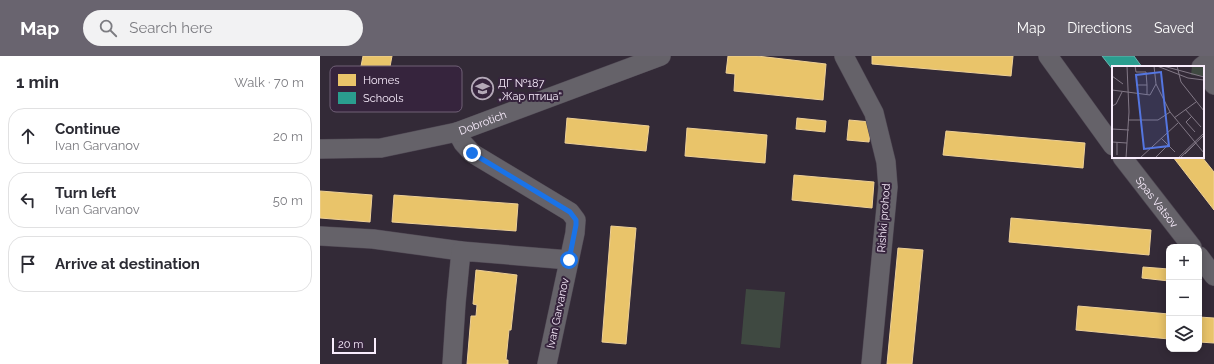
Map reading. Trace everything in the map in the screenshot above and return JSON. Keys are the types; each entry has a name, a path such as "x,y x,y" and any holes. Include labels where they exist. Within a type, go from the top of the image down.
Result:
{"street":[{"name":"Dobrotich","path":"320,149 381,148 457,132 661,56"},
{"name":"Rishki prohod","path":"844,56 874,113 887,168 888,187 871,364"},
{"path":"1048,56 1112,140"},
{"path":"1202,66 1214,56"},
{"path":"1204,72 1214,86"},
{"name":"Ivan Garvanov","path":"457,132 463,143 472,153 570,212 576,220 547,364"},
{"name":"Spas Vatsov","path":"1123,158 1190,244"},
{"path":"320,236 373,239 461,251 569,260"},
{"path":"452,364 461,251"},
{"path":"1202,260 1214,276"}],"shaded area":[{"path":"746,289 785,292 780,348 741,344"}],"building: Homes":[{"path":"363,56 392,56 390,66 361,66"},
{"path":"728,56 757,56 826,64 823,100 734,91 735,74 726,73"},
{"path":"872,56 1013,56 1011,76 872,64"},
{"path":"567,118 649,126 646,151 565,143"},
{"path":"797,118 826,121 825,132 796,129"},
{"path":"849,120 871,122 869,142 847,140"},
{"path":"687,128 767,135 765,163 685,156"},
{"path":"946,131 1085,143 1083,168 943,155"},
{"path":"1174,158 1203,158 1214,172 1214,210"},
{"path":"794,175 874,182 872,208 792,200"},
{"path":"320,191 372,195 370,222 320,218"},
{"path":"394,195 518,204 516,231 392,222"},
{"path":"1011,218 1151,230 1149,255 1009,242"},
{"path":"611,226 636,228 626,344 602,342"},
{"path":"898,248 923,250 912,364 887,364"},
{"path":"1143,267 1166,269 1166,281 1142,278"},
{"path":"476,270 517,275 511,330 509,330 506,360 508,360 508,364 467,364 471,316 476,316 477,305 473,304"},
{"path":"1078,306 1166,314 1166,339 1076,330"},
{"path":"1202,317 1214,318 1214,343 1202,342"}],"building: Schools":[{"path":"1102,56 1134,56 1141,66 1112,66 1112,69"}],"place":[{"name":"ДГ №187 „Жар птица“","path":"483,89"}],"route":[{"path":"472,153 570,212 574,216 576,225 569,260"}]}
